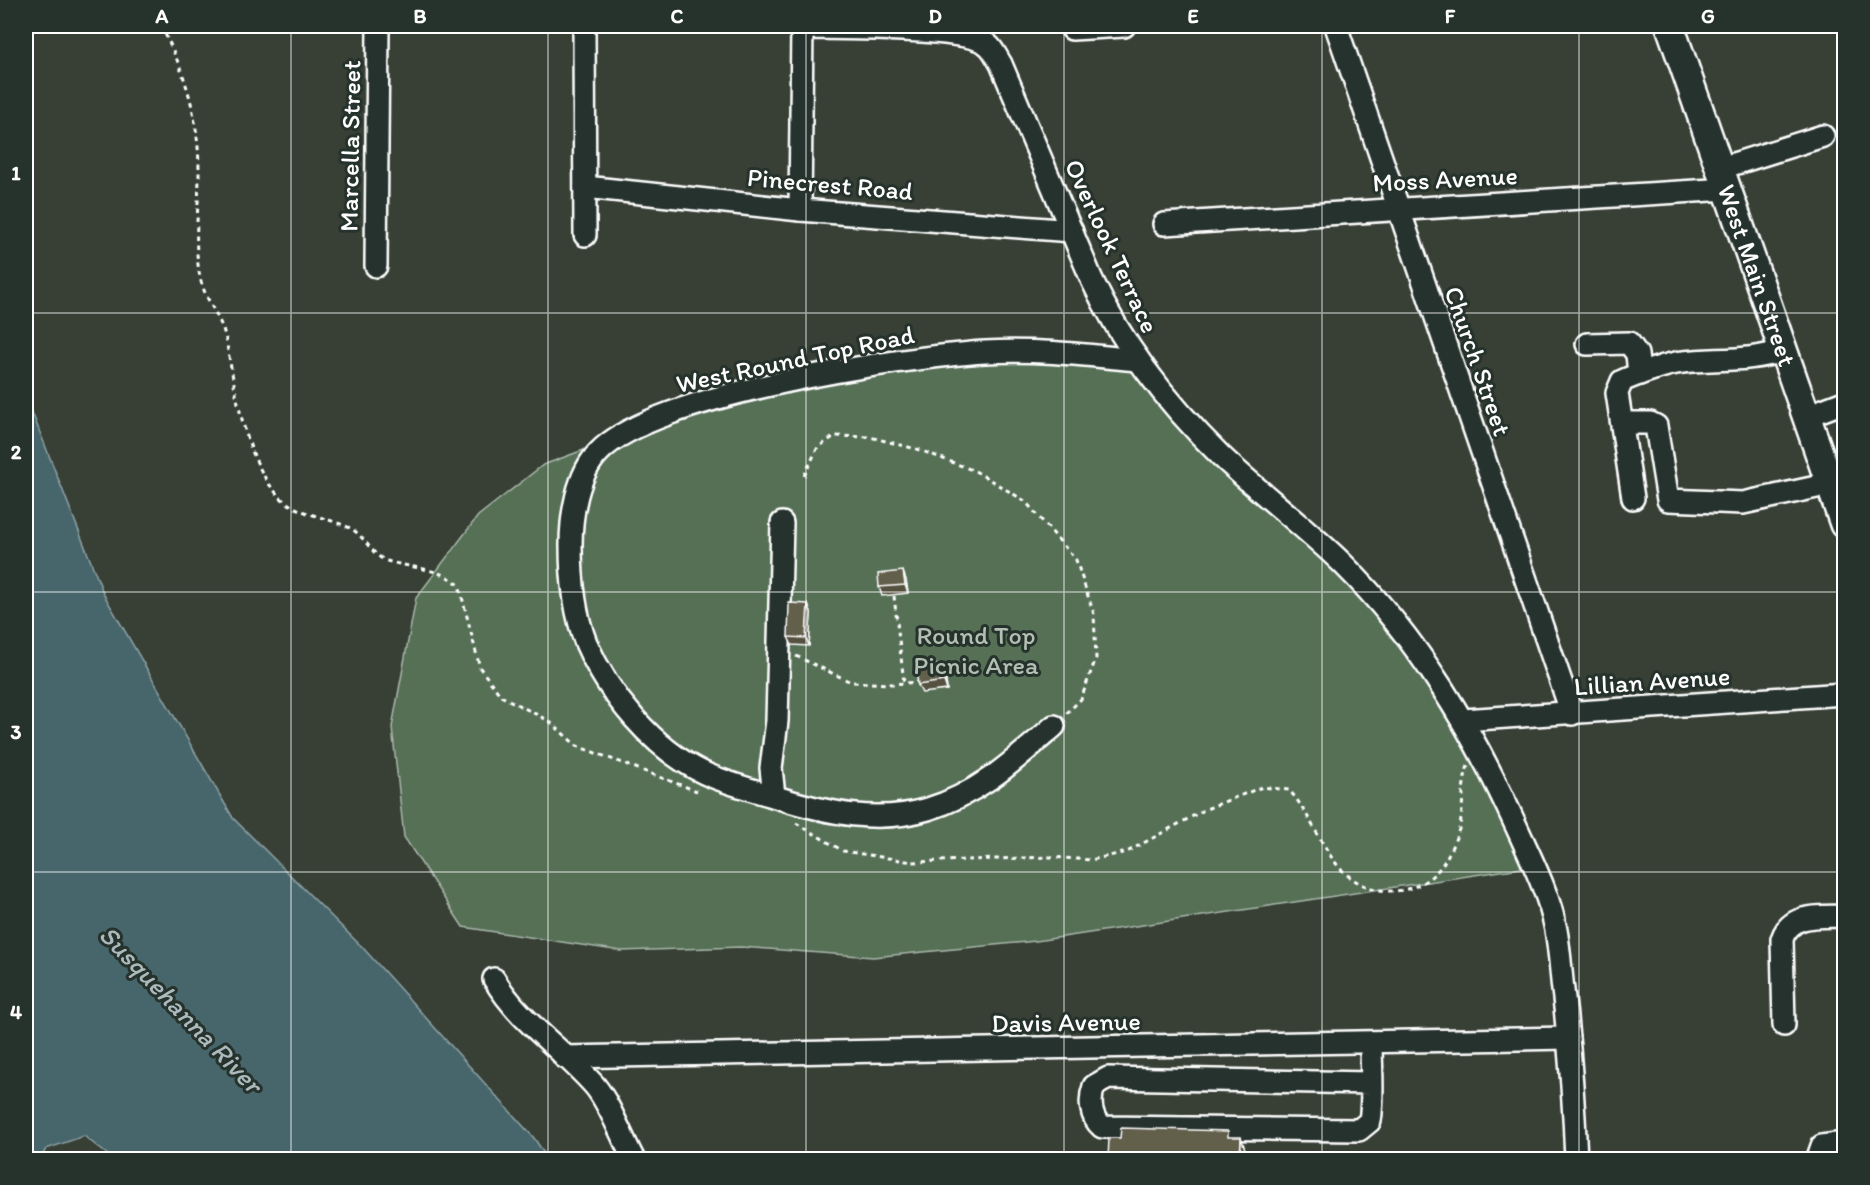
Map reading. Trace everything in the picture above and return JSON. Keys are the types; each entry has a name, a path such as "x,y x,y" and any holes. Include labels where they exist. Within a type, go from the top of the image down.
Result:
{"main road":[{"name":"West Main Street","path":"1670,26 1807,416 1837,482 1845,524"}],"street":[{"name":"Marcella Street","path":"376,266 378,26"},
{"path":"584,26 585,235"},
{"path":"1072,29 1124,26"},
{"name":"Church Street","path":"1336,26 1572,714"},
{"path":"800,210 802,27"},
{"name":"Overlook Terrace","path":"802,27 945,33 972,38 988,45 1001,64 1108,315 1136,360 1190,424 1222,457 1342,563 1412,641 1463,720 1492,774 1543,887 1556,930 1568,1038 1576,1160"},
{"name":"Moss Avenue","path":"1164,224 1398,208 1725,179 1823,136"},
{"name":"Pinecrest Road","path":"585,187 800,210 1072,231"},
{"path":"1587,344 1629,342 1637,354 1639,374"},
{"path":"1633,498 1617,393 1622,381 1681,362 1766,357 1784,350"},
{"name":"West Round Top Road","path":"1054,726 1000,773 967,794 928,809 886,817 850,815 782,799 722,780 682,759 635,719 613,689 585,640 573,596 571,566 575,507 581,485 596,454 616,437 651,420 694,406 815,377 942,356 987,352 1059,353 1136,360"},
{"path":"1807,416 1845,402"},
{"path":"1622,423 1650,423 1656,426 1668,500 1743,503 1837,482"},
{"path":"782,523 777,721 771,768 782,799"},
{"name":"Lillian Avenue","path":"1463,720 1845,694"},
{"path":"1784,1025 1782,939 1786,928 1799,919 1845,916"},
{"path":"494,979 507,1002 597,1089 634,1160"},
{"name":"Davis Avenue","path":"564,1057 1568,1038"},
{"path":"1371,1042 1371,1083 1370,1121 1359,1130 1102,1126 1096,1122 1090,1095 1094,1086 1108,1078 1371,1083"},
{"path":"1818,1154 1845,1143"}],"path":[{"path":"161,26 180,61 197,126 199,174 196,231 200,279 226,337 232,384 256,460 280,498 322,520 351,528 384,560 450,576 459,585 480,668 501,696 549,721 577,746 699,792"},
{"path":"804,476 818,447 836,436 870,436 920,450 975,471 1025,501 1076,560 1094,614 1096,658 1085,689 1081,699 1054,726"},
{"path":"894,596 904,684"},
{"path":"778,646 844,680 879,684 919,682"},
{"path":"782,799 795,822 843,851 913,862 1052,857 1091,860 1128,852 1206,809 1262,787 1289,790 1302,805 1343,873 1367,887 1406,892 1432,877 1447,857 1460,826 1466,770 1476,746"}],"green space":[{"name":"Round Top Picnic Area","path":"942,356 1136,360 1342,563 1463,720 1534,866 1036,941 873,957 741,947 621,951 463,927 404,837 392,727 416,598 478,516 543,465 735,394"}],"water":[{"name":"Susquehanna River","path":"26,397 104,595 233,818 364,949 534,1138 548,1159 113,1159 84,1136 46,1149 40,1159 26,1159"}],"building":[{"path":"903,571 905,585 879,587 878,574"},
{"path":"789,603 808,604 806,638 788,637"},
{"path":"942,664 944,681 918,685 916,668"},
{"path":"1121,1128 1228,1131 1228,1137 1241,1137 1240,1160 1108,1160 1109,1138 1120,1138"}]}
